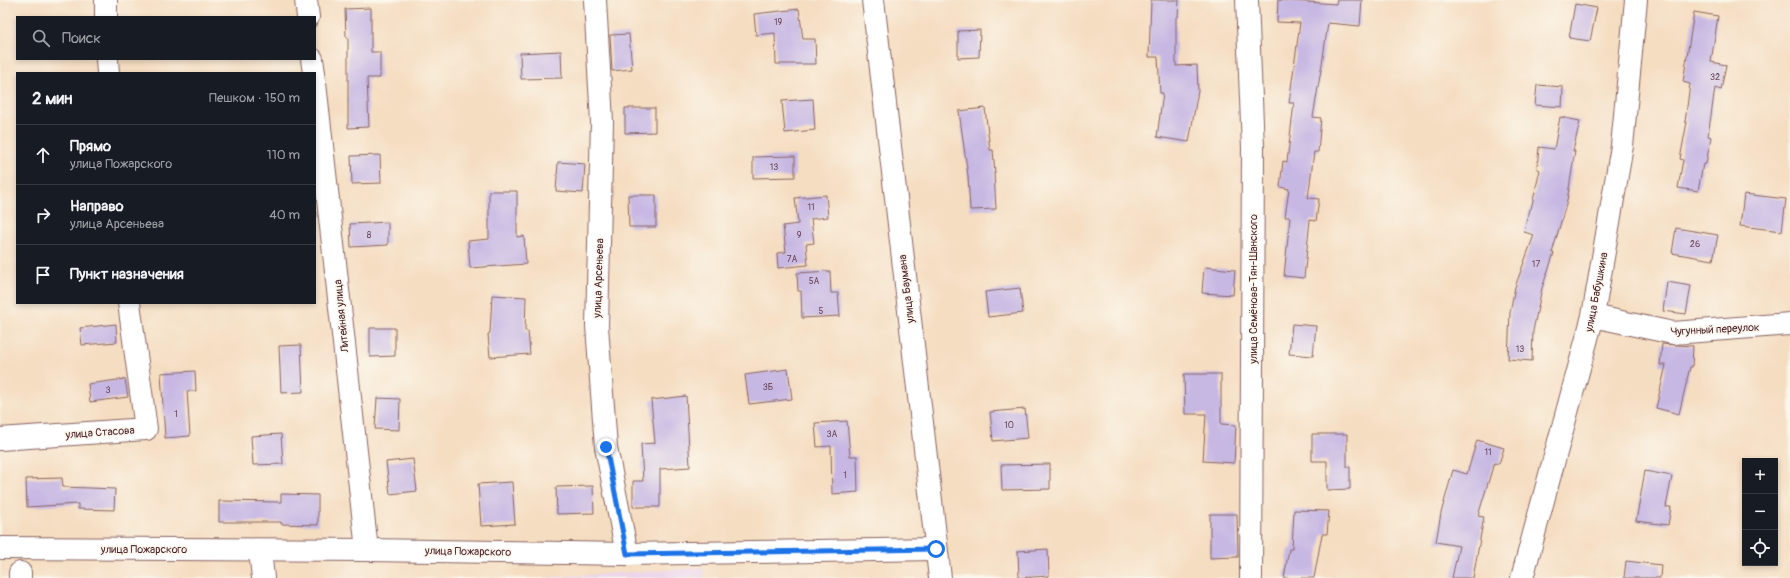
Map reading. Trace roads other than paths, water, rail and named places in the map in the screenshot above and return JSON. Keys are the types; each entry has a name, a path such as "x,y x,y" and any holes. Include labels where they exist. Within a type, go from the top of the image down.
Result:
{"street":[{"path":"106,0 106,16"},
{"path":"306,0 308,16"},
{"name":"улица Арсеньева","path":"595,0 602,122 597,326 606,447 627,554"},
{"name":"улица Баумана","path":"873,0 940,578"},
{"name":"улица Семёнова-Тян-Шанского","path":"1248,0 1253,148 1251,578"},
{"name":"улица Бабушкина","path":"1522,578 1593,316 1622,146 1636,0"},
{"path":"108,60 108,72"},
{"path":"312,60 314,72"},
{"name":"Литейная улица","path":"316,92 367,550"},
{"name":"улица Стасова","path":"0,439 146,429 129,304"},
{"name":"Чугунный переулок","path":"1593,316 1673,333 1790,324"},
{"name":"улица Пожарского","path":"0,548 367,550 627,554 936,549"},
{"path":"260,550 263,578"}]}
